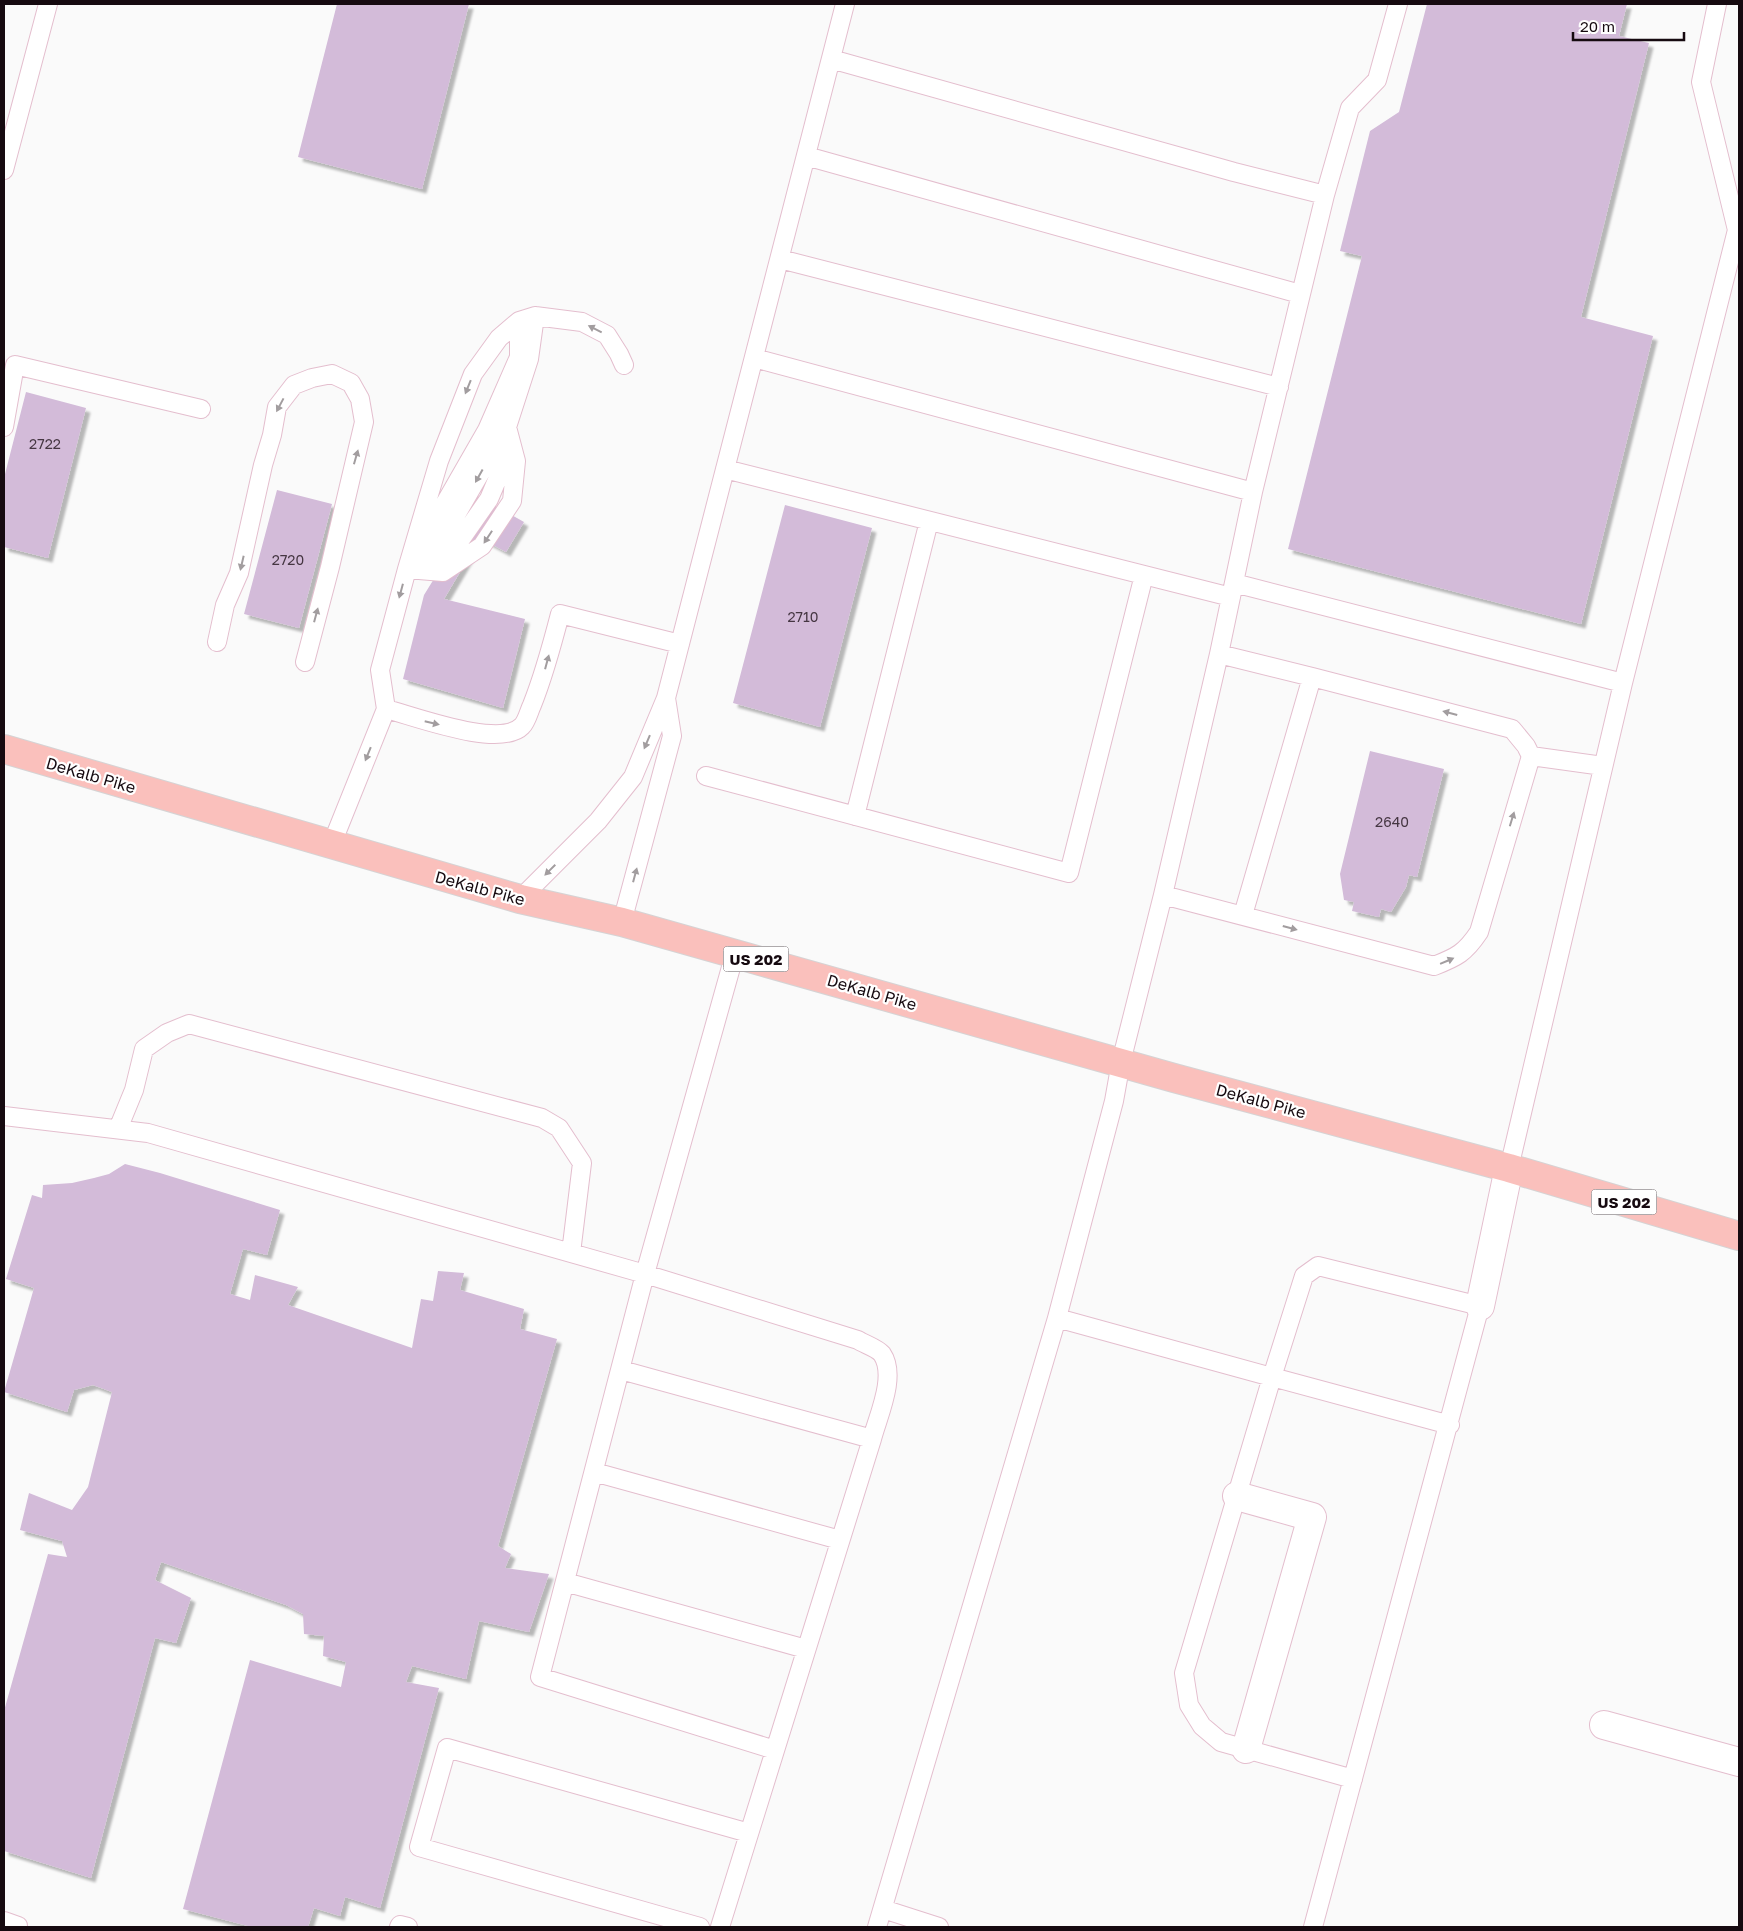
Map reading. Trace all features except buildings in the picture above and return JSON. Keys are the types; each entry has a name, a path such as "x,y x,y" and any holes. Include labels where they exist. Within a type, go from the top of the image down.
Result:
{"highway":[{"name":"DeKalb Pike","path":"4,749 331,846 520,899 622,922 735,953 1174,1078 1509,1168 1739,1236"}],"street":[{"path":"1480,1306 1509,1168"},
{"path":"1237,1496 1312,1517 1246,1749"},
{"path":"1604,1725 1739,1762"}],"lane":[{"path":"4,170 48,4"},
{"path":"520,899 598,821 633,777 666,698 845,4"},
{"path":"877,1927 1057,1318 1114,1100 1121,1062 1163,895 1219,654 1253,492 1325,195 1350,108 1377,80 1398,4"},
{"path":"1509,1168 1623,683 1737,230 1701,82 1717,4"},
{"path":"831,59 1234,172 1325,195"},
{"path":"806,156 1300,294"},
{"path":"780,259 1279,387"},
{"path":"331,846 386,709 380,670 439,461 473,374 498,338 527,319 582,322 607,335 624,365"},
{"path":"407,569 449,527 507,427 529,359 527,319"},
{"path":"416,539 440,512 487,430 519,357 527,319"},
{"path":"754,358 1253,492"},
{"path":"4,427 15,366 201,409"},
{"path":"217,642 225,605 239,573 277,407 294,385 312,378 332,374 351,383 360,399 364,422 330,567 305,662"},
{"path":"407,569 443,572 482,546 512,501 516,461 507,427"},
{"path":"725,469 1144,575 1233,590 1623,683"},
{"path":"855,816 929,521"},
{"path":"706,776 1069,873 1144,575"},
{"path":"386,709 427,722 491,735 504,735 516,730 524,725 543,678 560,614 680,644"},
{"path":"1163,895 1434,966 1452,959 1468,948 1478,932 1531,756 1526,746 1512,729 1219,654"},
{"path":"1243,916 1312,677"},
{"path":"622,922 672,736 666,698"},
{"path":"1531,756 1603,766"},
{"path":"735,953 645,1274 540,1677 775,1750"},
{"path":"118,1129 134,1090 144,1049 167,1033 189,1024 542,1118 559,1128 582,1163 571,1253"},
{"path":"4,1118 118,1129 148,1134 645,1274 858,1340 881,1353 888,1372 886,1392 720,1927"},
{"path":"1313,1927 1450,1425 1480,1306 1318,1266 1304,1276 1184,1673 1189,1705 1202,1726 1222,1742 1353,1779"},
{"path":"1057,1318 1450,1425"},
{"path":"621,1370 872,1439"},
{"path":"594,1472 840,1540"},
{"path":"565,1582 806,1649"},
{"path":"700,1927 419,1847 447,1748 749,1834"},
{"path":"883,1909 939,1927"},
{"path":"4,1921 18,1927"},
{"path":"399,1927 400,1925 408,1927"}]}
